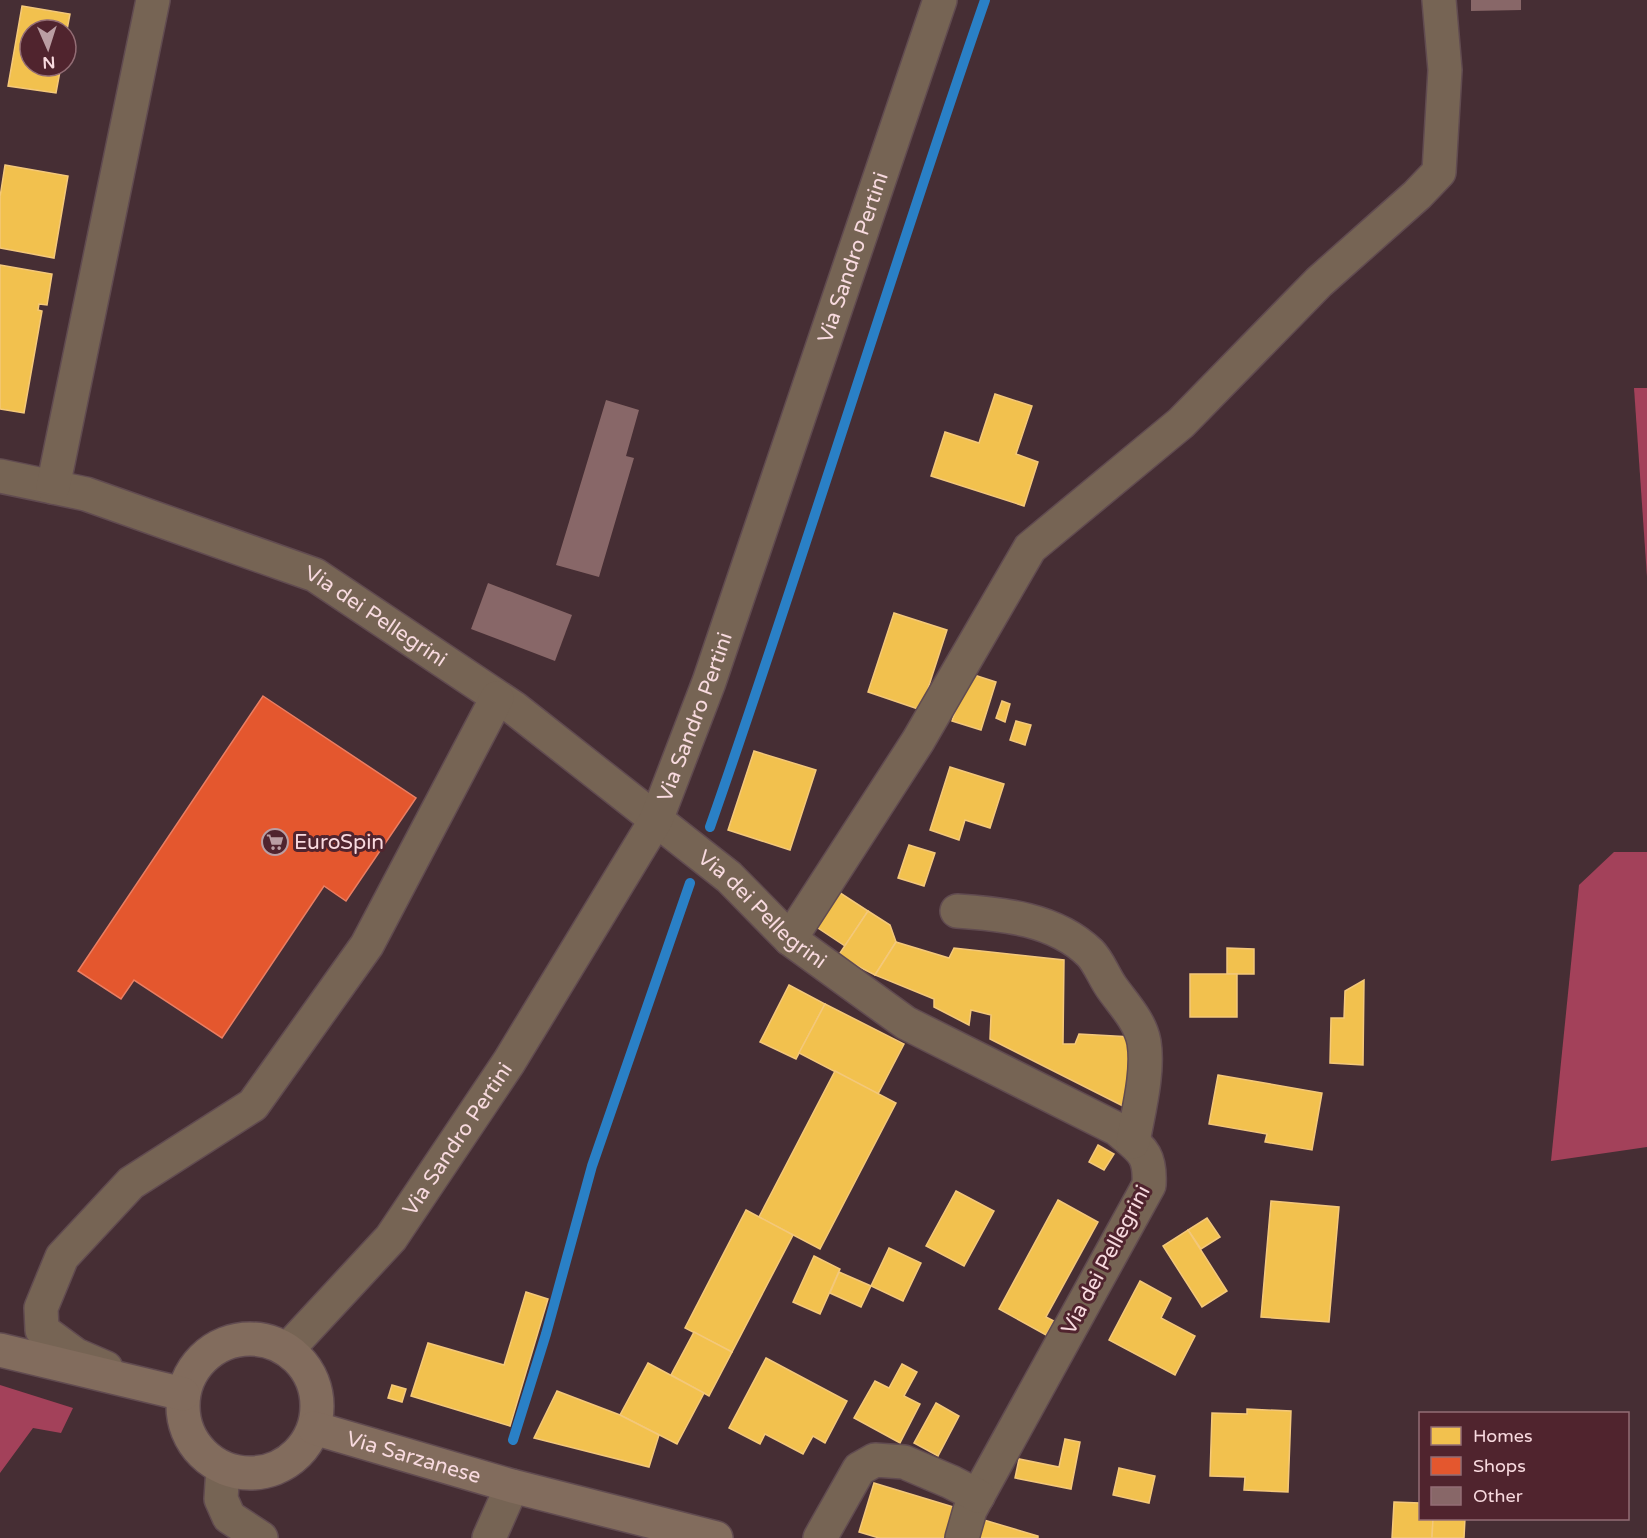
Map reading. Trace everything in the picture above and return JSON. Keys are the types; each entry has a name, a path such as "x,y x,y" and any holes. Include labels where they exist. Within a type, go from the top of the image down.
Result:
{"main road":[{"path":"245,1339 267,1341 287,1350 303,1365 314,1384 317,1406 314,1428 303,1447 295,1455 287,1462 267,1471 244,1473 223,1468 204,1455 190,1438 183,1416 183,1394 191,1373 205,1356 224,1344 245,1339"},
{"path":"0,1350 183,1394"},
{"name":"Via Sarzanese","path":"314,1428 512,1486 716,1538"}],"street":[{"path":"53,487 153,0"},
{"name":"Via Sandro Pertini","path":"287,1350 391,1238 509,1062 656,820 709,682 940,0"},
{"path":"790,939 918,741 1030,548 1181,423 1319,282 1417,195 1438,172 1444,70 1439,0"},
{"name":"Via dei Pellegrini","path":"0,476 86,494 315,575 514,708 729,877 790,939 906,1023 1117,1129 1144,1153 1149,1162 1149,1185 970,1510 962,1538"},
{"path":"144,1384 76,1355 42,1330 40,1308 62,1257 131,1183 253,1105 367,945 497,698"},
{"path":"957,911 987,913 1034,921 1064,933 1091,954 1110,986 1133,1015 1143,1042 1142,1091 1133,1142"},
{"path":"820,1538 859,1469 875,1460 904,1462 978,1496"},
{"path":"223,1468 221,1498 229,1517 261,1538"},
{"path":"489,1538 512,1486"}],"shaded area":[{"path":"1634,388 1647,388 1647,577"},
{"path":"1614,852 1647,852 1647,1147 1551,1161 1579,885"},
{"path":"0,1385 73,1408 61,1433 33,1428 0,1473"}],"building: Homes":[{"path":"22,6 70,14 69,18 20,18"},
{"path":"18,29 18,78 59,78 56,93 8,86"},
{"path":"5,165 68,176 54,258 0,248 0,197"},
{"path":"0,265 52,274 47,305 39,304 38,310 42,311 24,413 0,409"},
{"path":"995,394 1032,406 1016,454 1038,462 1024,506 931,476 945,432 979,443"},
{"path":"894,613 947,630 921,710 868,692"},
{"path":"968,673 996,682 981,730 952,721"},
{"path":"1002,701 1010,704 1005,722 996,718"},
{"path":"1016,721 1031,725 1025,745 1010,740"},
{"path":"754,751 816,770 790,850 728,830"},
{"path":"950,767 1004,784 990,828 965,820 959,840 930,830"},
{"path":"909,845 935,853 924,886 898,878"},
{"path":"831,887 868,911 845,946 809,922"},
{"path":"868,911 890,925 896,942 875,975 838,956"},
{"path":"896,942 949,958 954,948 1064,960 1063,1044 1075,1044 1079,1034 1132,1037 1125,1107 990,1039 991,1015 971,1010 969,1025 934,1007 934,999 875,975"},
{"path":"1227,948 1254,949 1254,974 1227,974"},
{"path":"1190,974 1237,974 1237,1017 1190,1017"},
{"path":"1364,980 1363,1065 1330,1063 1331,1018 1344,1018 1345,991"},
{"path":"789,985 825,1004 796,1059 760,1042"},
{"path":"825,1004 904,1044 878,1094 799,1053"},
{"path":"835,1071 896,1103 820,1249 759,1217"},
{"path":"1218,1075 1322,1093 1312,1150 1265,1142 1267,1134 1209,1124"},
{"path":"1098,1145 1114,1154 1104,1170 1089,1162"},
{"path":"956,1191 994,1211 964,1266 926,1246"},
{"path":"1058,1200 1098,1222 1046,1317 1054,1321 1046,1335 999,1309"},
{"path":"1271,1201 1339,1207 1329,1322 1261,1317"},
{"path":"746,1210 793,1235 732,1352 685,1328"},
{"path":"1207,1218 1220,1237 1201,1249 1188,1230"},
{"path":"1188,1230 1227,1291 1202,1307 1163,1246"},
{"path":"889,1248 921,1263 903,1301 871,1286"},
{"path":"814,1256 840,1269 820,1314 793,1302"},
{"path":"839,1272 871,1286 861,1307 830,1293"},
{"path":"1140,1281 1171,1298 1161,1318 1195,1336 1175,1375 1109,1340"},
{"path":"526,1292 548,1299 510,1426 411,1396 428,1343 504,1365"},
{"path":"694,1332 732,1352 709,1396 671,1375"},
{"path":"766,1358 847,1401 825,1443 813,1436 803,1454 765,1434 760,1444 729,1428"},
{"path":"648,1363 704,1393 677,1444 620,1415"},
{"path":"902,1364 917,1372 904,1396 920,1404 900,1443 854,1418 875,1381 889,1388"},
{"path":"392,1385 406,1389 402,1402 388,1398"},
{"path":"557,1391 620,1415 659,1435 649,1467 534,1438"},
{"path":"936,1403 959,1416 938,1456 914,1443"},
{"path":"1247,1409 1291,1411 1288,1492 1244,1490 1245,1477 1210,1476 1212,1413 1247,1414"},
{"path":"1065,1439 1080,1442 1071,1489 1015,1478 1019,1459 1059,1467"},
{"path":"1119,1468 1155,1476 1149,1503 1113,1495"},
{"path":"874,1483 960,1509 949,1538 879,1538 859,1532"},
{"path":"1394,1502 1419,1503 1419,1520 1433,1520 1432,1538 1392,1538"},
{"path":"984,1520 1038,1536 1038,1538 979,1538"},
{"path":"1433,1520 1465,1520 1464,1538 1432,1538"}],"building: Shops":[{"name":"EuroSpin","path":"263,696 416,798 346,901 324,886 222,1038 134,980 121,999 78,971"}],"building: Other":[{"path":"1471,0 1521,0 1521,10 1471,11"},
{"path":"606,400 639,410 626,456 634,458 599,577 556,565"},
{"path":"488,583 572,615 555,661 471,629"}],"waterway":[{"path":"710,827 985,0"},
{"path":"513,1440 546,1334 592,1166 690,883"}],"place":[{"name":"EuroSpin","path":"275,842"}]}
